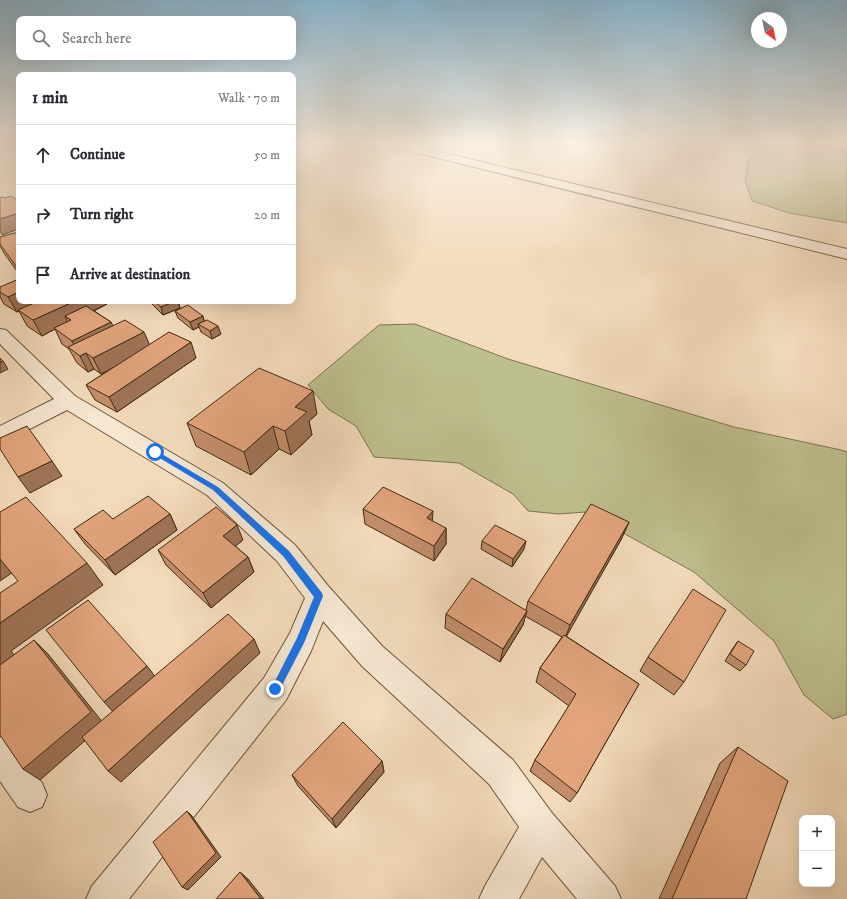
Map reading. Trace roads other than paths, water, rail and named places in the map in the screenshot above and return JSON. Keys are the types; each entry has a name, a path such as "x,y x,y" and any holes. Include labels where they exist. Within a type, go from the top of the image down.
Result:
{"street":[{"path":"566,186 847,254"},
{"path":"0,334 68,401 215,489 286,553 319,596 372,656 500,772 539,826 602,899"},
{"path":"0,435 68,401"},
{"path":"105,899 275,689 301,640 319,596"},
{"path":"0,753 30,795"},
{"path":"498,899 539,826"}]}
